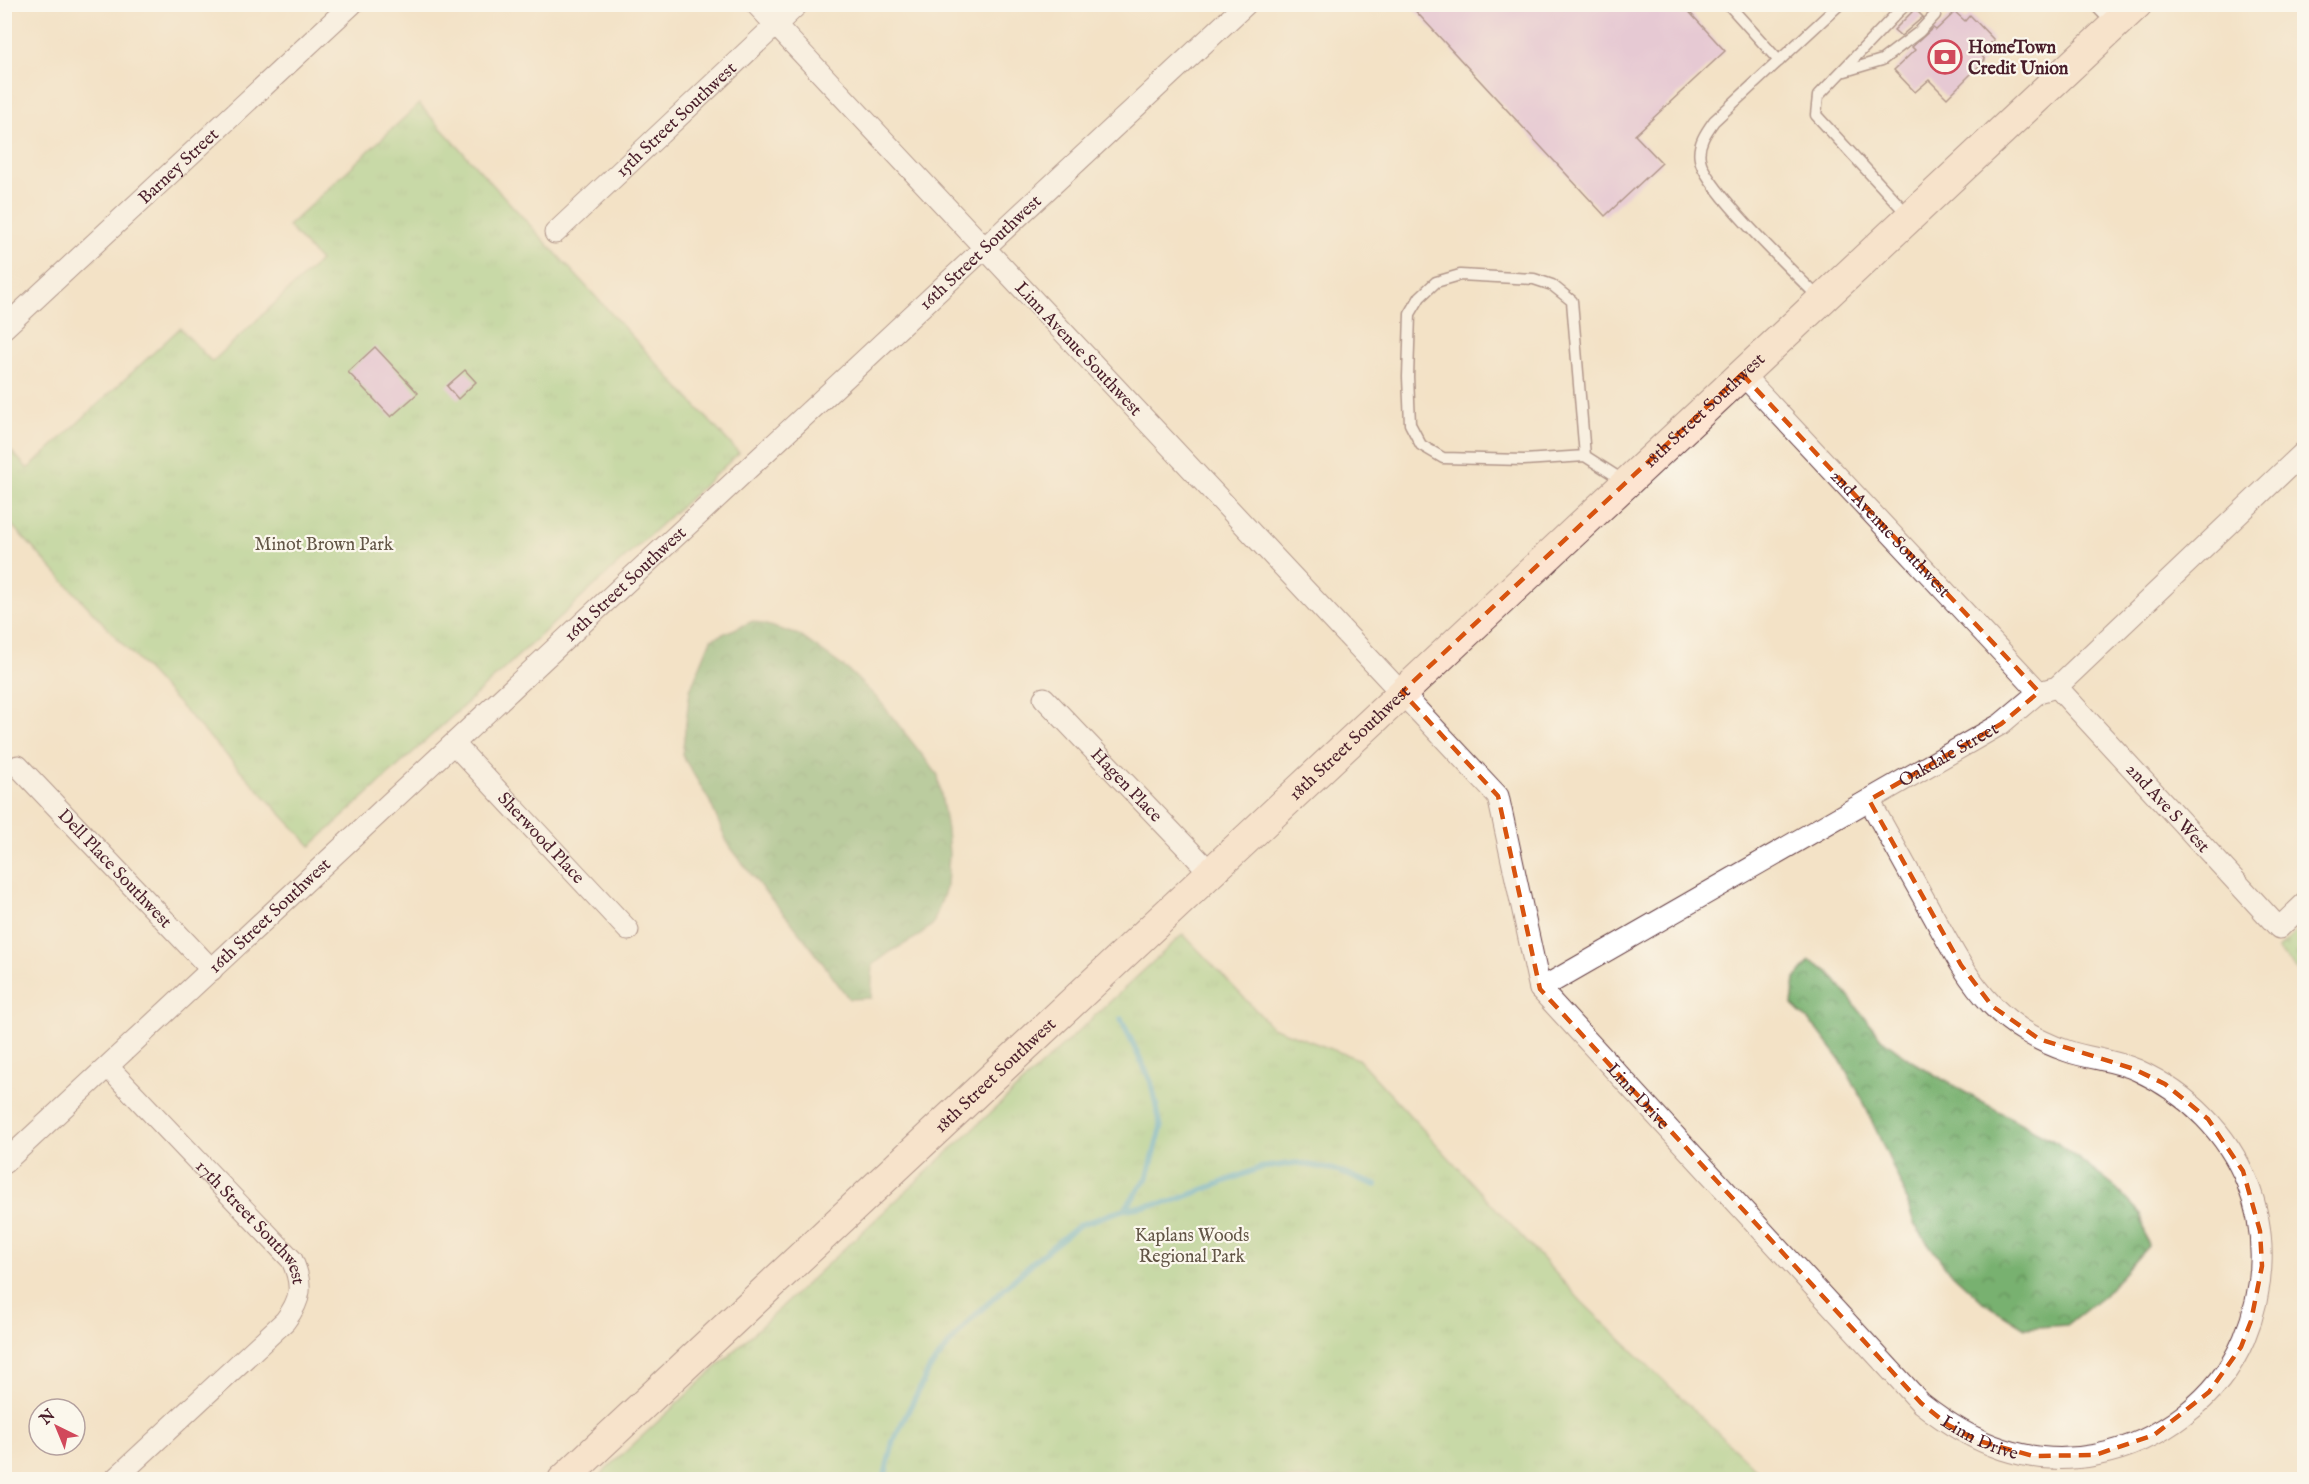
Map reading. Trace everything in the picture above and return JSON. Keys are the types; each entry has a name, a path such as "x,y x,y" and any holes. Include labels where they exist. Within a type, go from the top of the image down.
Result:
{"street":[{"name":"Barney Street","path":"4,328 352,4"},
{"name":"Linn Avenue Southwest","path":"756,4 1402,692"},
{"name":"15th Street Southwest","path":"555,233 798,4"},
{"name":"16th Street Southwest","path":"4,1163 1246,4"},
{"name":"18th Street Southwest","path":"563,1479 2137,4"},
{"name":"2nd Avenue Southwest","path":"1742,374 2048,690"},
{"name":"Oakdale Street","path":"1540,989 2001,724 2048,690 2304,452"},
{"name":"2nd Ave S West","path":"2048,690 2279,928 2304,904"},
{"path":"1402,692 1498,796 1540,989"},
{"name":"Hagen Place","path":"1044,698 1210,872"},
{"name":"Sherwood Place","path":"454,744 628,930"},
{"name":"Dell Place Southwest","path":"18,766 212,970"},
{"name":"Linn Drive","path":"1540,989 1921,1403 1948,1425 1979,1441 2006,1451 2033,1456 2067,1458 2122,1449 2154,1435 2184,1416 2209,1392 2236,1355 2252,1321 2262,1266 2260,1231 2255,1204 2243,1171 2226,1141 2208,1119 2188,1100 2165,1084 2134,1068 2068,1052 2039,1039 2012,1023 1992,1006 1961,966 1869,800"},
{"name":"17th Street Southwest","path":"108,1067 292,1260 299,1282 299,1296 294,1309 285,1321 114,1479"}],"lane":[{"path":"1728,4 1779,60"},
{"path":"1821,300 1715,189 1700,159 1700,147 1714,121 1840,4"},
{"path":"1907,4 1818,96 1816,115 1910,217"},
{"path":"1843,71 1882,60 1919,32 1935,15 1937,4"},
{"path":"2094,4 2114,26"},
{"path":"1585,456 1572,301 1552,285 1534,279 1460,275 1436,282 1419,297 1410,314 1408,377 1410,424 1421,445 1443,458 1524,460 1585,456 1627,482"}],"highlighted area":[{"path":"1742,374 2039,692 2001,724 1869,800 1961,965 1992,1006 2039,1039 2134,1069 2165,1084 2208,1119 2243,1171 2260,1231 2262,1266 2251,1321 2241,1347 2209,1392 2154,1435 2095,1455 2033,1456 1979,1441 1948,1425 1921,1403 1540,989 1498,796 1402,692"}],"green space":[{"name":"Minot Brown Park","path":"419,104 739,453 311,846 5,518 5,444 28,469 180,328 212,362 320,261 288,226"},
{"path":"753,621 799,635 848,670 879,700 938,775 949,854 947,885 933,924 919,936 890,952 873,965 871,998 849,999 788,918 764,891 728,844 709,800 682,755 690,690 711,639"},
{"path":"2304,924 2304,978 2278,949"},
{"name":"Kaplans Woods Regional Park","path":"1183,934 1272,1027 1358,1059 1583,1303 1766,1479 596,1479"},
{"path":"1810,961 1829,972 1881,1038 1913,1062 2059,1144 2116,1188 2141,1214 2148,1246 2104,1295 2066,1325 2025,1328 1983,1302 1947,1269 1914,1224 1903,1189 1860,1095 1839,1058 1817,1029 1792,1005 1795,979"}],"building":[{"path":"1409,4 1682,4 1725,51 1635,135 1662,163 1605,216"},
{"path":"1915,9 1923,17 1901,36 1894,30"},
{"name":"HomeTown Credit Union","path":"1955,12 1965,21 1970,15 1994,40 1980,53 1985,60 1947,98 1929,80 1915,92 1894,70 1915,50 1912,47 1933,28 1936,30"},
{"path":"375,347 418,393 391,417 348,372"},
{"path":"465,370 476,382 458,399 447,386"}],"waterway":[{"path":"1121,1019 1151,1082 1161,1128 1148,1176 1125,1209"},
{"path":"884,1480 893,1441 930,1368 969,1321 1034,1261 1079,1225 1125,1209 1171,1202 1260,1168 1297,1163 1331,1169 1376,1185"}],"place":[{"name":"HomeTown Credit Union","path":"1945,57"}]}
